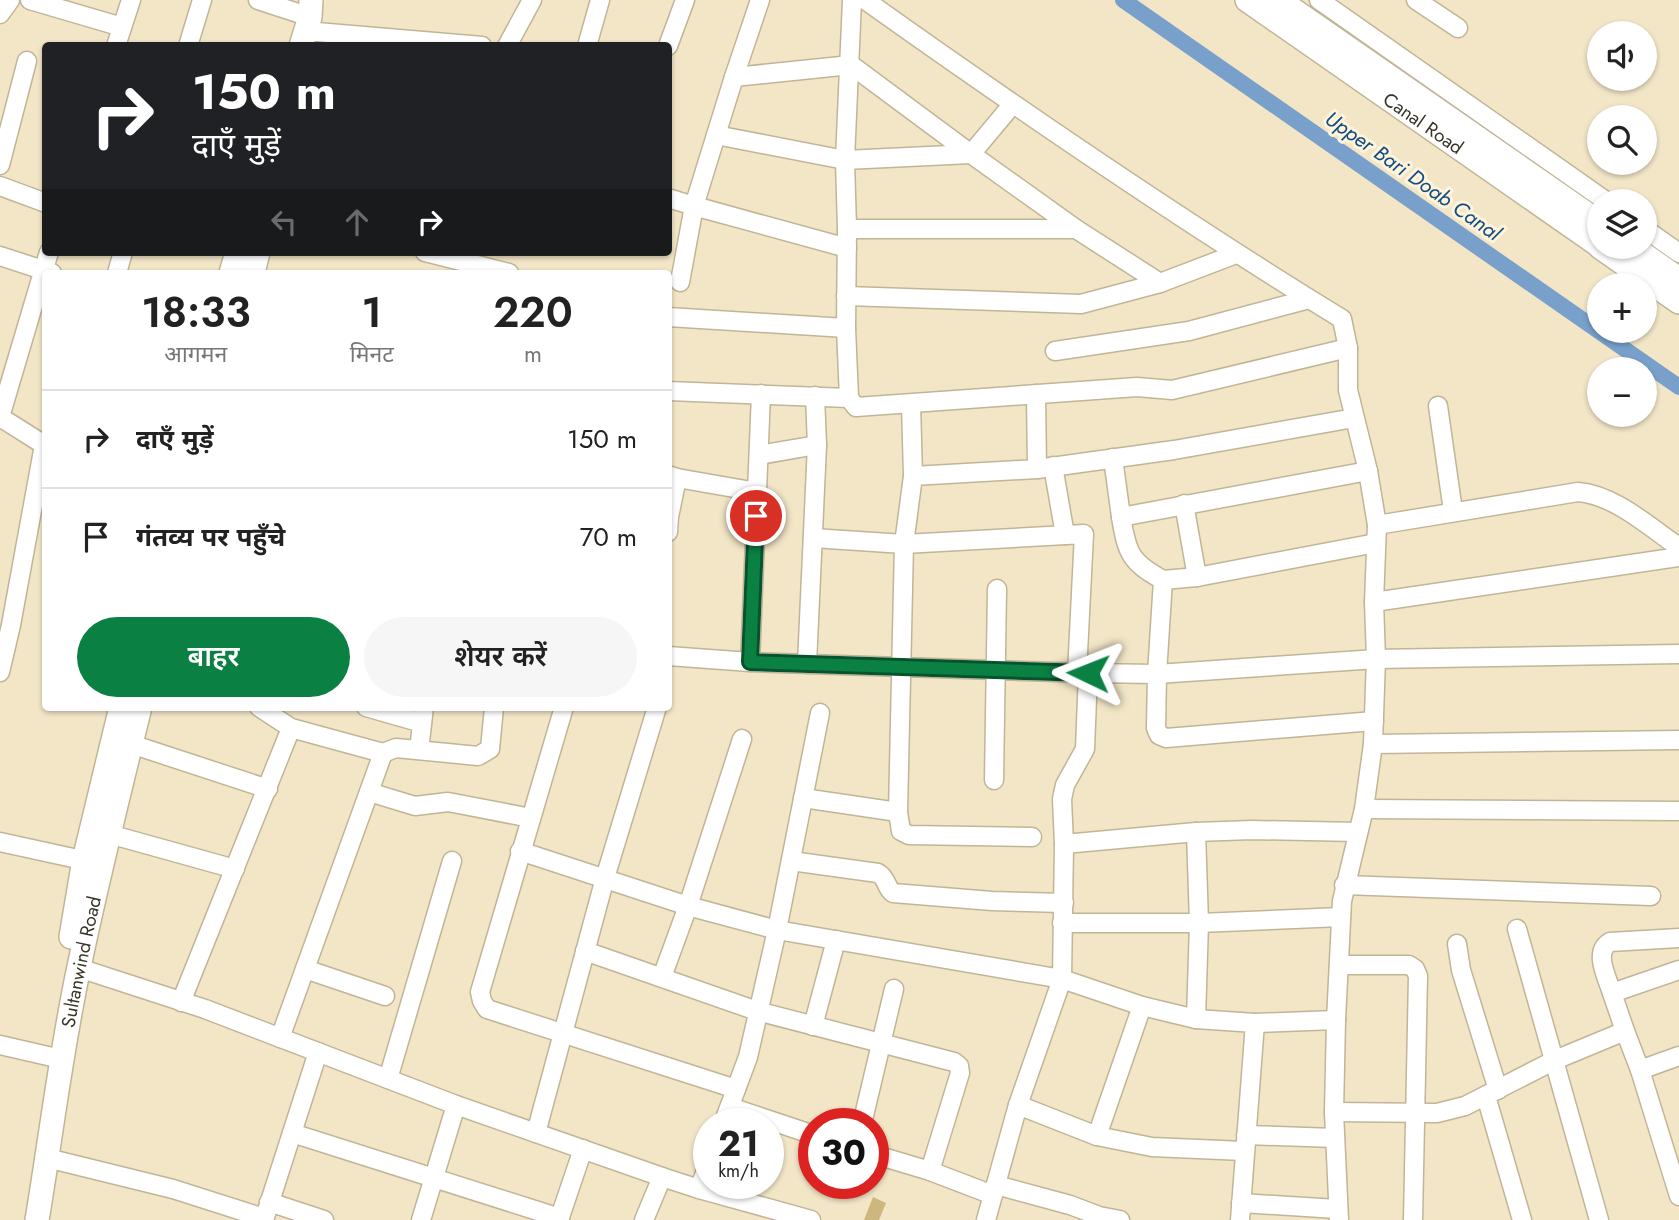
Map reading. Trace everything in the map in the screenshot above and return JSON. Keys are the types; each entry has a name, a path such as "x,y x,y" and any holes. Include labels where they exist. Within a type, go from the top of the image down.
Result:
{"main road":[{"name":"Canal Road","path":"1247,0 1587,237"},
{"name":"Canal Road","path":"1279,0 1587,214"},
{"name":"Canal Road","path":"1618,259 1679,302"},
{"path":"1650,259 1679,279"},
{"path":"23,1220 120,711"},
{"name":"Sultanwind Road","path":"37,1220 47,1158 56,1058 79,968 93,862 109,834 139,711"}],"street":[{"path":"0,13 10,0"},
{"path":"30,0 122,27"},
{"path":"117,42 131,0"},
{"path":"189,42 202,0"},
{"path":"258,0 307,23 426,42"},
{"path":"509,42 532,0"},
{"path":"588,42 600,0"},
{"path":"669,42 685,0"},
{"path":"680,282 694,206 760,0"},
{"path":"852,0 845,160 848,229 846,328 849,398 856,407 1137,387 1172,390 1348,348"},
{"path":"865,0 1012,105 1236,254 1342,319 1348,348 1346,379 1368,471 1377,534 1373,744 1364,808 1344,885 1341,917 1334,1112 1338,1214 1241,1212 1255,1023"},
{"path":"1319,0 1589,189"},
{"path":"1416,0 1458,28"},
{"path":"0,165 6,116 27,61"},
{"path":"734,77 851,65 1076,229 1160,283"},
{"path":"716,135 845,160 971,154 1012,105"},
{"path":"0,186 42,201"},
{"path":"672,199 847,248"},
{"path":"848,229 1076,229"},
{"path":"1657,237 1679,253"},
{"path":"846,296 1081,304 1160,283 1236,254"},
{"path":"0,256 42,270"},
{"path":"451,256 499,270"},
{"path":"42,290 0,417 42,443"},
{"path":"1055,351 1189,331 1309,299"},
{"path":"672,317 846,328"},
{"path":"672,390 849,398"},
{"path":"750,662 761,394"},
{"path":"1036,394 1045,468 1065,535"},
{"path":"807,664 817,446 816,396"},
{"path":"911,404 913,475 904,544 898,813 901,831 909,835 1032,836"},
{"path":"1438,406 1453,511"},
{"path":"913,475 1045,468 1174,450 1354,418"},
{"path":"759,455 817,446"},
{"path":"1113,458 1126,547 1132,559 1163,580 1198,578 1377,534 1453,511 1578,492 1588,493 1617,505 1679,547"},
{"path":"0,672 6,624 42,459"},
{"path":"1121,517 1368,471"},
{"path":"673,477 757,492"},
{"path":"1184,504 1198,578"},
{"path":"813,538 904,544 1084,534 1085,749 1065,785 1062,799 1062,979 1018,1105 986,1220"},
{"path":"1374,602 1679,557"},
{"path":"1163,580 1157,674 1159,735 1166,738 1374,721"},
{"path":"994,780 997,589"},
{"path":"672,656 750,662 1157,674 1376,659 1679,654"},
{"path":"265,711 291,728 383,753 396,748 478,756 490,749 494,711"},
{"path":"394,711 423,715 419,750"},
{"path":"563,711 480,992 482,1001 487,1009 736,1089"},
{"path":"536,1133 605,878 656,711"},
{"path":"729,1108 748,1057 777,930 820,713"},
{"path":"181,1002 291,728"},
{"path":"662,977 742,739"},
{"path":"1373,744 1679,740"},
{"path":"131,744 268,789"},
{"path":"280,1038 383,753"},
{"path":"369,792 415,806 448,802 531,817"},
{"path":"803,798 898,813"},
{"path":"1364,808 1679,811"},
{"path":"1064,844 1196,832 1358,832"},
{"path":"1196,832 1199,923 1196,1019"},
{"path":"109,834 235,869"},
{"path":"0,842 93,862"},
{"path":"520,851 688,906 777,930 1062,979 1142,1006 1196,1019 1255,1023 1336,1020"},
{"path":"791,861 878,873 883,876 893,893 992,901 1064,903"},
{"path":"388,1079 452,862"},
{"path":"1344,885 1651,896"},
{"path":"1062,923 1199,923 1341,917"},
{"path":"1517,929 1599,1220"},
{"path":"1679,938 1610,942 1603,946 1600,954 1679,1196"},
{"path":"813,1026 836,940"},
{"path":"1457,944 1522,1220"},
{"path":"585,951 757,1011 954,1062 960,1073 930,1171"},
{"path":"1339,965 1409,965 1415,969 1418,976 1413,1220"},
{"path":"79,968 181,1002 456,1105 693,1187"},
{"path":"305,969 385,996"},
{"path":"1612,993 1679,970"},
{"path":"866,1108 894,989"},
{"path":"1097,1136 1142,1006"},
{"path":"1334,1112 1437,1113 1465,1106 1555,1060 1625,1031"},
{"path":"0,1045 56,1058"},
{"path":"266,1213 318,1052"},
{"path":"1640,1070 1679,1056"},
{"path":"421,1220 456,1105"},
{"path":"1018,1105 1097,1136 1153,1147 1335,1138"},
{"path":"292,1133 560,1219 583,1149"},
{"path":"47,1158 266,1213 324,1220"},
{"path":"889,1159 995,1190 1070,1205 1099,1216 1120,1220"},
{"path":"644,1220 662,1177"},
{"path":"735,1199 811,1220"}],"building":[{"path":"872,1199 886,1203 879,1220 864,1220"}],"waterway":[{"name":"Upper Bari Doab Canal","path":"1123,0 1679,387"}],"route":[{"path":"756,516 750,662 1088,673"}]}
